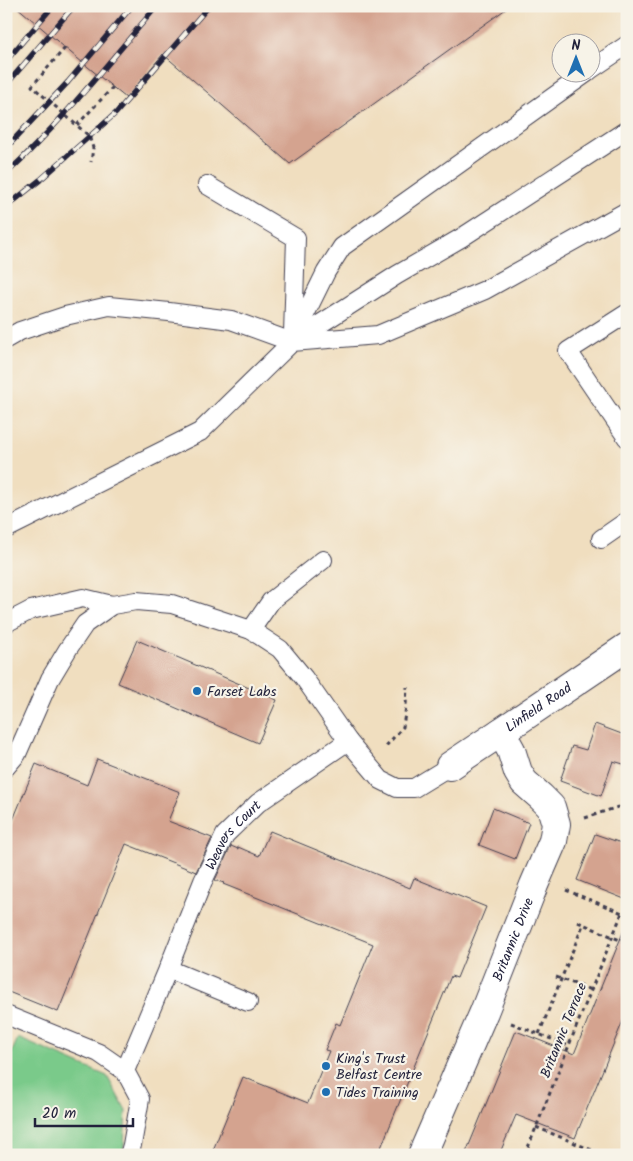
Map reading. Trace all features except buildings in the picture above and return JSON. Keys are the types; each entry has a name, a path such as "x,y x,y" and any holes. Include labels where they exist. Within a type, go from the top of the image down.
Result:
{"street":[{"name":"Linfield Road","path":"450,766 627,647"},
{"path":"501,732 511,750 518,772 524,782 551,807 556,824"},
{"name":"Britannic Drive","path":"422,1155 484,1012 553,840 556,824"}],"lane":[{"path":"600,63 627,45"},
{"path":"292,342 326,272 342,247 574,82"},
{"path":"6,529 200,432 292,342 389,280 460,238 627,130"},
{"path":"207,185 296,238 292,342"},
{"path":"6,339 20,331 65,316 109,306 231,320 292,342 378,334 485,290 627,211"},
{"path":"626,314 568,351 627,438"},
{"path":"602,539 627,521"},
{"path":"251,630 271,600 323,560"},
{"path":"6,623 31,610 84,598 112,605"},
{"path":"6,767 17,754 50,679 85,624 112,605 136,600 172,604 251,630 280,649 304,678 348,741 381,780 397,788 414,788 450,766"},
{"name":"Weavers Court","path":"125,1071 203,881 225,834 258,803 348,741"},
{"path":"168,969 248,1002"},
{"path":"6,1016 99,1053 125,1071 140,1099 129,1155"}],"path":[{"path":"65,48 32,86 90,136 93,148 91,162"},
{"path":"77,125 113,87"},
{"path":"369,764 404,727 407,687"},
{"path":"556,824 586,818 618,807 627,811"},
{"path":"537,878 627,915"},
{"name":"Britannic Terrace","path":"525,1155 622,913"},
{"path":"578,922 627,943"},
{"path":"539,1034 583,925"},
{"path":"556,977 591,990"},
{"path":"484,1012 569,1046"},
{"path":"536,1127 604,1155"}],"green space":[{"path":"18,1038 107,1076 126,1111 124,1146 121,1155 6,1155 6,1065"}],"railway":[{"path":"6,61 53,6"},
{"path":"6,85 74,6"},
{"path":"6,148 68,82 132,6"},
{"path":"6,174 65,113 157,6"},
{"path":"6,207 40,180 116,113 209,6"}],"place":[{"name":"Farset Labs","path":"197,691"},
{"name":"King's Trust Belfast Centre","path":"326,1066"},
{"name":"Tides Training","path":"326,1092"}]}
